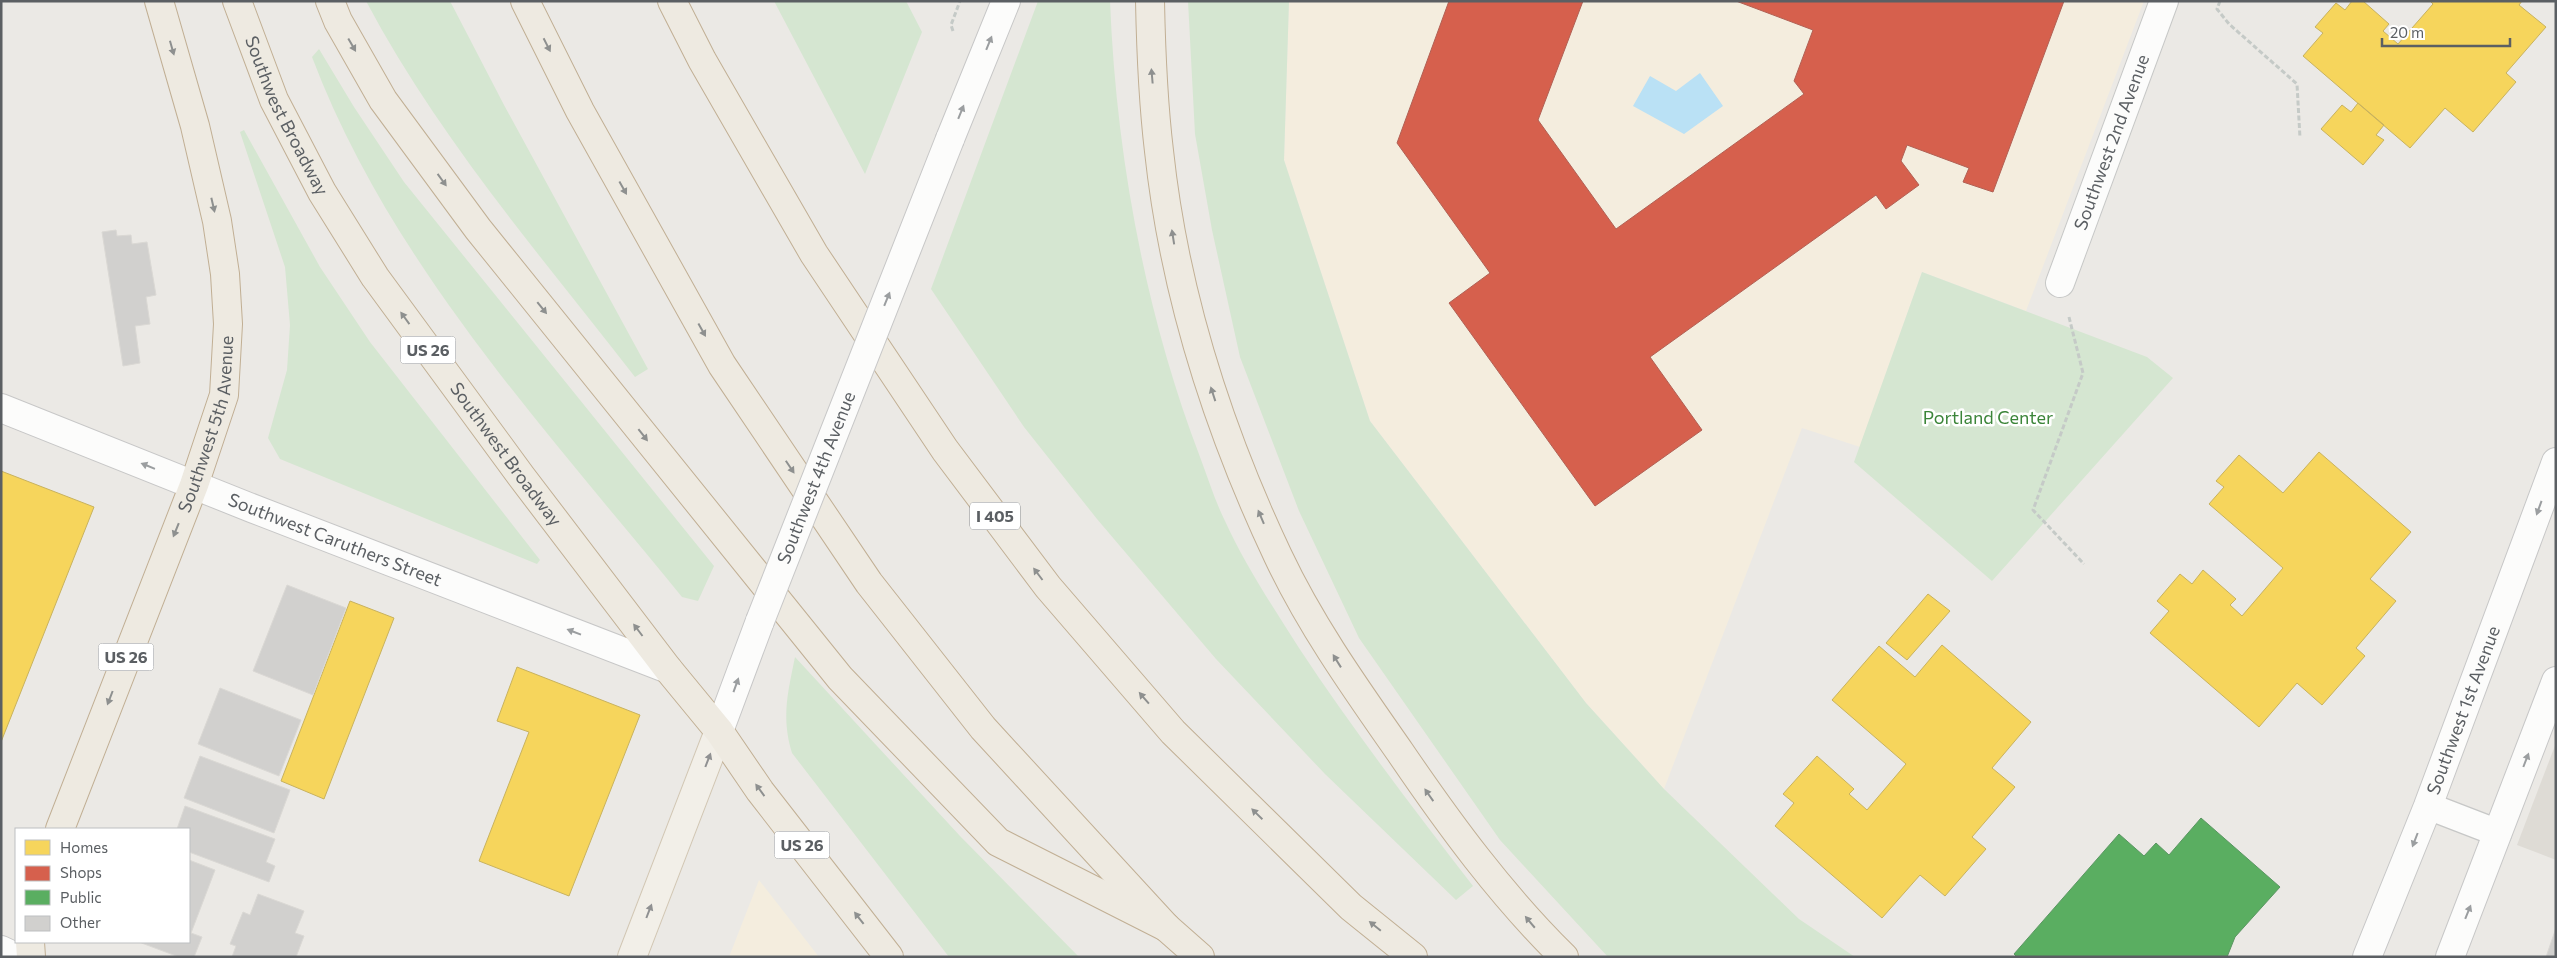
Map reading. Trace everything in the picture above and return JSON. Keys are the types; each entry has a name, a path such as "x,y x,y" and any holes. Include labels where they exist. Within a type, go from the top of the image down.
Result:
{"highway":[{"name":"Southwest 5th Avenue","path":"60,828 194,485 224,395 228,324 226,274 217,221 195,126 159,1"},
{"name":"Southwest Broadway","path":"237,1 274,100 322,192 375,277 521,476 668,669 676,675 720,731"},
{"path":"330,1 338,21 383,100 478,229 840,678 998,842 1166,927"},
{"path":"525,1 580,111 722,365 869,583 983,728 1166,927 1200,957"},
{"name":"I 405","path":"672,1 702,60 814,254 945,450 1048,587 1173,732 1351,907 1413,957"},
{"path":"1150,1 1152,64 1159,153 1177,261 1200,352 1228,440 1278,558 1336,660 1457,835 1538,932 1564,957"},
{"name":"US 26","path":"720,731 760,791 889,957"},
{"path":"30,943 30,957"}],"main road":[{"name":"Southwest 4th Avenue","path":"632,957 720,731 760,621 1006,1"},
{"name":"Southwest 2nd Avenue","path":"2060,283 2164,1"},
{"name":"Southwest Caruthers Street","path":"1,408 668,669"},
{"name":"Southwest 1st Avenue","path":"2368,957 2428,806 2556,462"},
{"path":"2450,957 2556,681"},
{"path":"1,950 16,957"}],"lane":[{"path":"2428,806 2498,833"}],"path":[{"path":"2220,1 2217,9 2229,24 2297,84 2300,138"},
{"path":"2069,318 2083,373 2033,510 2084,564"}],"shaded area":[{"path":"1289,1 2144,1 2026,311 1922,272 1860,447 1802,428 1664,789 1586,703 1370,421 1284,160"},
{"path":"2556,743 2556,860 2517,845"},
{"path":"759,880 819,957 729,957"}],"green space":[{"path":"366,1 450,1 504,105 648,369 635,377 492,195 425,100 394,51"},
{"path":"774,1 906,1 922,32 865,174"},
{"path":"1038,1 1110,1 1119,117 1137,233 1149,290 1181,402 1221,513 1241,554 1299,648 1362,739 1473,886 1456,900 1325,774 1216,659 1097,519 1024,427 931,289"},
{"path":"1188,1 1289,1 1284,160 1370,421 1586,703 1664,789 1799,919 1855,957 1608,957 1500,840 1359,638 1299,511 1240,357 1212,230 1195,134"},
{"path":"319,49 354,107 404,182 714,566 698,601 682,597 525,407 427,273 383,204 344,132 312,57"},
{"path":"244,130 320,267 370,342 540,560 537,564 280,459 268,438 287,370 290,325 285,267 240,132"},
{"name":"Portland Center","path":"1922,272 2147,357 2173,378 1992,581 1854,462"},
{"path":"795,657 960,836 1079,957 949,957 792,753 786,716"}],"water":[{"path":"1700,73 1723,106 1684,134 1633,106 1650,76 1676,91"}],"building: Homes":[{"path":"2352,1 2363,1 2389,24 2383,31 2398,44 2433,4 2430,1 2522,1 2519,5 2546,27 2506,73 2516,82 2473,132 2445,108 2410,148 2303,56 2323,33 2315,27 2336,3 2345,10"},
{"path":"2358,103 2384,125 2376,135 2384,140 2363,165 2321,129 2342,105 2351,112"},
{"path":"2319,452 2411,532 2370,579 2396,601 2356,648 2365,656 2322,705 2297,683 2259,727 2150,633 2169,611 2157,601 2180,574 2192,584 2203,570 2236,599 2230,605 2242,616 2283,568 2209,504 2224,487 2216,481 2239,455 2283,493"},
{"path":"1,471 94,507 1,742"},
{"path":"1928,594 1950,611 1907,660 1886,643"},
{"path":"350,601 394,618 324,799 281,781"},
{"path":"1942,645 2031,722 1992,768 2015,787 1972,837 1986,849 1945,896 1920,875 1882,918 1775,826 1794,803 1783,794 1817,756 1854,789 1849,794 1867,810 1906,764 1832,700 1879,646 1915,677"},
{"path":"517,667 640,715 569,896 479,861 529,732 497,721"}],"building: Shops":[{"path":"1449,1 1583,1 1538,120 1616,229 1804,94 1794,81 1813,30 1736,1 2064,1 1993,192 1963,182 1969,168 1907,145 1901,161 1919,185 1886,209 1876,195 1650,357 1702,430 1595,506 1449,303 1490,273 1397,143"}],"building: Public":[{"path":"2201,818 2280,887 2235,937 2227,957 2017,957 2014,954 2119,834 2144,856 2156,843 2169,855"}],"building: Other":[{"path":"116,230 117,236 131,235 132,244 147,242 156,295 146,297 150,324 135,326 140,363 123,366 102,232"},
{"path":"287,585 346,608 313,695 253,671"},
{"path":"220,688 301,720 279,776 198,744"},
{"path":"200,756 290,790 274,833 184,798"},
{"path":"185,806 275,839 266,862 275,866 269,882 190,852 190,828 177,828"},
{"path":"190,860 215,870 191,933 202,937 194,957 179,957 142,943 190,943"},
{"path":"258,894 304,911 295,933 304,936 296,957 232,957 236,946 230,944 243,912 250,915"},
{"path":"2556,928 2556,957 2546,957"}]}
